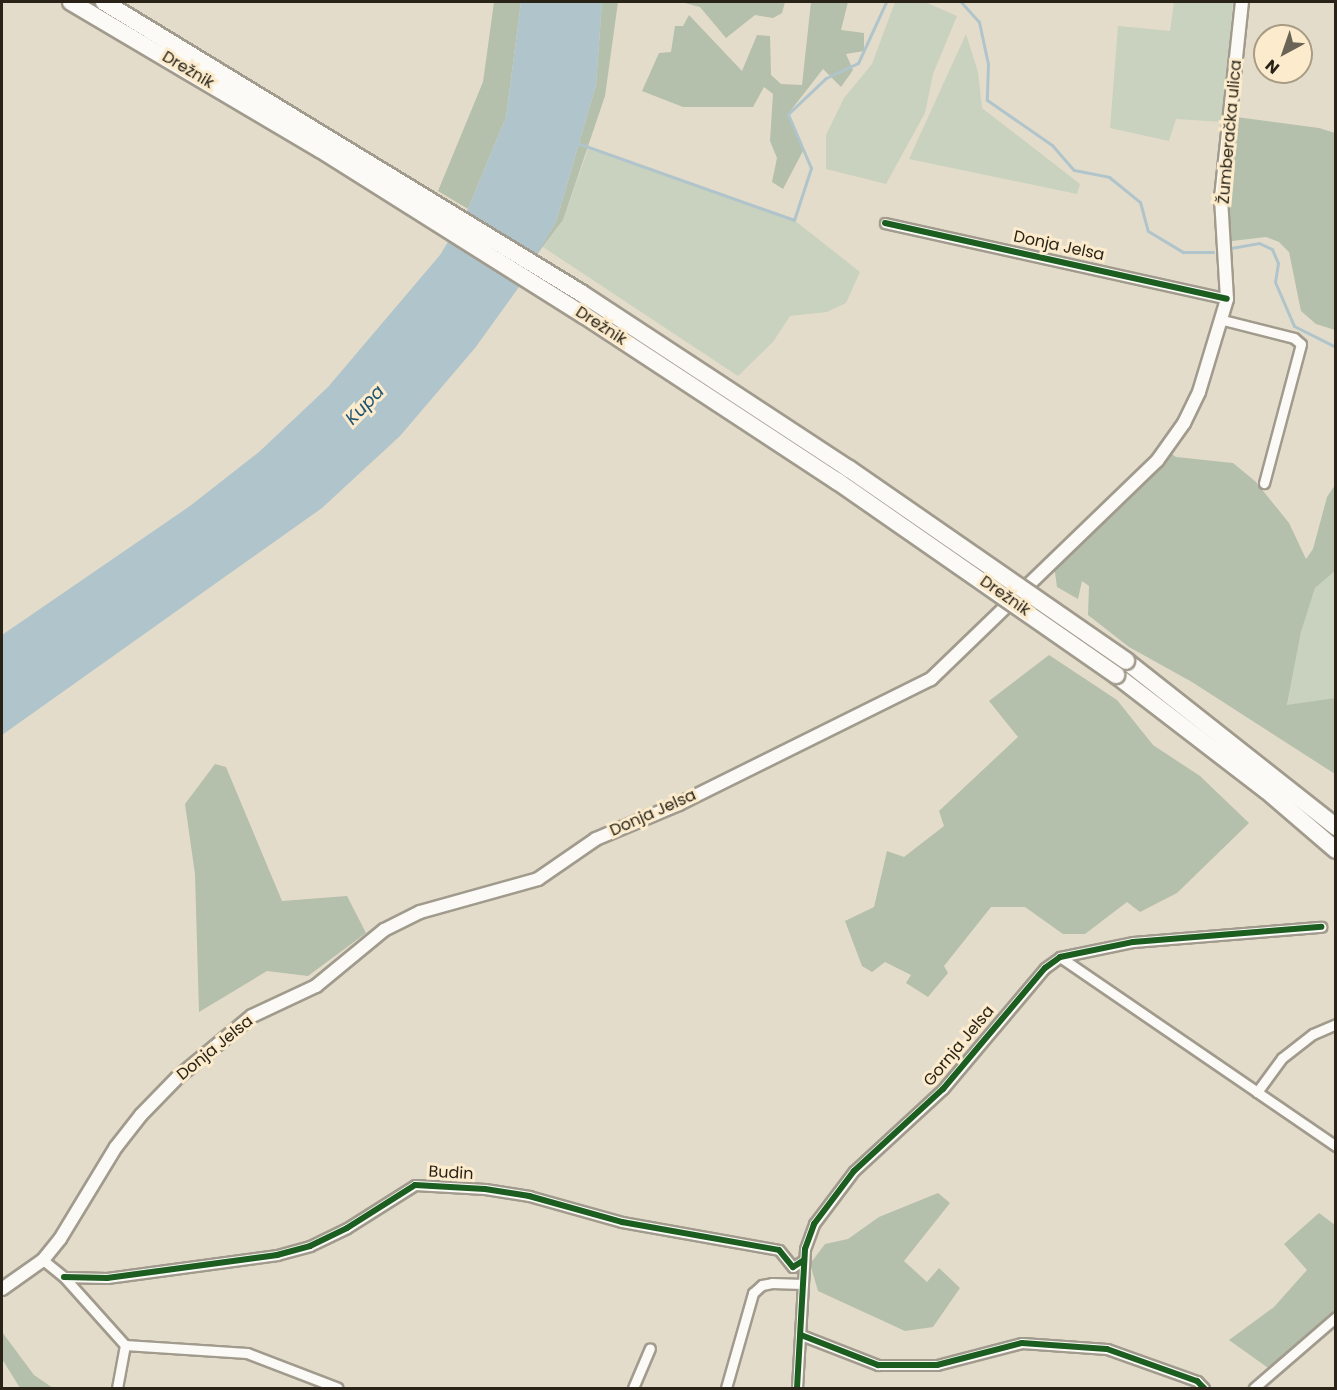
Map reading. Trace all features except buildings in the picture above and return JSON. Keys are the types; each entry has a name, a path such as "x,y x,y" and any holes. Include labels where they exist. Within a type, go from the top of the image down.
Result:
{"highway":[{"name":"Drežnik","path":"70,2 311,144 584,315 1121,668"},
{"name":"Drežnik","path":"104,2 581,293 849,469 1121,668"},
{"path":"1121,668 1335,827"},
{"path":"1121,668 1335,850"}],"main road":[{"name":"Žumberačka ulica","path":"1227,298 1221,198 1242,2"},
{"name":"Donja Jelsa","path":"2,1288 43,1260 141,1115 177,1078 252,1016 316,986 384,930 420,912 538,879 596,839 679,804 932,679 1166,450 1199,392 1223,320 1227,298"}],"street":[{"name":"Donja Jelsa","path":"885,223 1227,298"},
{"path":"1223,320 1294,338 1301,344 1264,483"},
{"path":"1060,957 1133,942 1322,927"},
{"path":"1060,957 1335,1146"},
{"name":"Gornja Jelsa","path":"796,1389 804,1260 814,1224 854,1171 943,1089 1021,994 1060,957"},
{"path":"1257,1092 1282,1058 1313,1034 1335,1024"},
{"name":"Budin","path":"64,1277 107,1278 278,1255 310,1246 346,1228 415,1185 485,1189 529,1196 622,1222 779,1250 793,1267 804,1260"},
{"path":"43,1260 64,1277 126,1345 247,1353 338,1389"},
{"path":"726,1389 753,1293 762,1285 772,1283 803,1284"},
{"path":"1254,1389 1335,1317"},
{"path":"801,1335 878,1365 937,1365 1022,1343 1060,1343 1107,1348 1197,1381 1204,1389"},
{"path":"117,1389 126,1345"},
{"path":"633,1389 650,1348"}],"green space":[{"path":"494,2 521,2 506,117 468,209 438,191 483,82"},
{"path":"602,2 618,2 605,96 563,220 535,257 556,222 596,85"},
{"path":"681,2 785,2 782,13 773,18 755,15 726,38 700,7"},
{"path":"811,2 848,2 841,30 864,33 864,51 846,54 853,70 841,87 823,69 788,114 804,149 783,189 772,182 777,158 770,141 773,94 764,87 753,107 683,107 642,91 659,53 671,52 675,26 683,26 689,15 742,71 757,35 770,36 771,75 781,84 802,85"},
{"path":"895,2 925,2 957,16 933,74 925,113 886,184 826,169 826,135 844,98 872,64"},
{"path":"1174,2 1233,2 1223,122 1176,119 1169,141 1110,128 1118,26 1170,31"},
{"path":"966,34 978,72 982,108 1080,184 1077,194 909,159"},
{"path":"1236,117 1319,128 1335,133 1335,330 1316,324 1301,311 1289,252 1279,242 1266,237 1232,241 1227,193"},
{"path":"588,149 794,220 860,272 846,303 827,312 790,316 773,342 738,376 543,247 563,220"},
{"path":"1169,452 1176,457 1233,463 1256,482 1289,523 1306,559 1313,549 1327,497 1335,485 1335,571 1315,588 1301,632 1287,705 1335,698 1335,774 1192,682 1129,647 1088,615 1089,586 1082,581 1078,599 1057,587 1054,565"},
{"path":"1335,571 1335,698 1287,706 1301,632 1315,588"},
{"path":"1049,655 1117,700 1153,745 1200,776 1249,823 1177,893 1140,912 1127,902 1085,934 1063,934 1025,907 991,907 944,966 948,973 928,997 906,983 911,975 885,962 872,972 862,966 845,921 874,907 887,851 904,857 944,826 939,811 1018,737 989,701"},
{"path":"215,764 226,767 282,901 347,896 366,933 308,976 267,971 199,1012 195,874 185,804"},
{"path":"938,1193 950,1203 904,1261 927,1282 939,1268 960,1288 933,1327 905,1331 818,1291 810,1264 825,1244 848,1239 879,1217"},
{"path":"1319,1213 1335,1225 1335,1311 1271,1370 1229,1340 1274,1307 1307,1270 1284,1244"},
{"path":"2,1332 34,1375 53,1388 20,1388 2,1359"}],"water":[{"name":"Kupa","path":"521,2 602,2 596,85 556,222 519,287 475,348 400,436 322,508 2,735 2,635 190,506 259,452 328,387 440,255 468,209 506,117"}],"waterway":[{"path":"577,143 794,220 811,168 788,114 826,78 858,63 886,2"},
{"path":"961,2 979,22 988,64 987,100 1052,145 1074,170 1109,177 1140,202 1148,231 1183,252 1213,252"},
{"path":"1231,248 1259,243 1272,249 1278,263 1275,282 1294,326 1336,347"}],"cycle path":[{"path":"885,223 1227,299"},
{"path":"797,1388 805,1249 814,1224 854,1171 943,1089 1045,968 1060,957 1133,942 1321,927"},
{"path":"64,1277 107,1278 277,1255 310,1246 347,1228 415,1185 485,1189 529,1196 622,1222 779,1250 793,1267 804,1260"},
{"path":"801,1335 878,1365 937,1365 1022,1343 1107,1349 1197,1381 1204,1388"}]}
